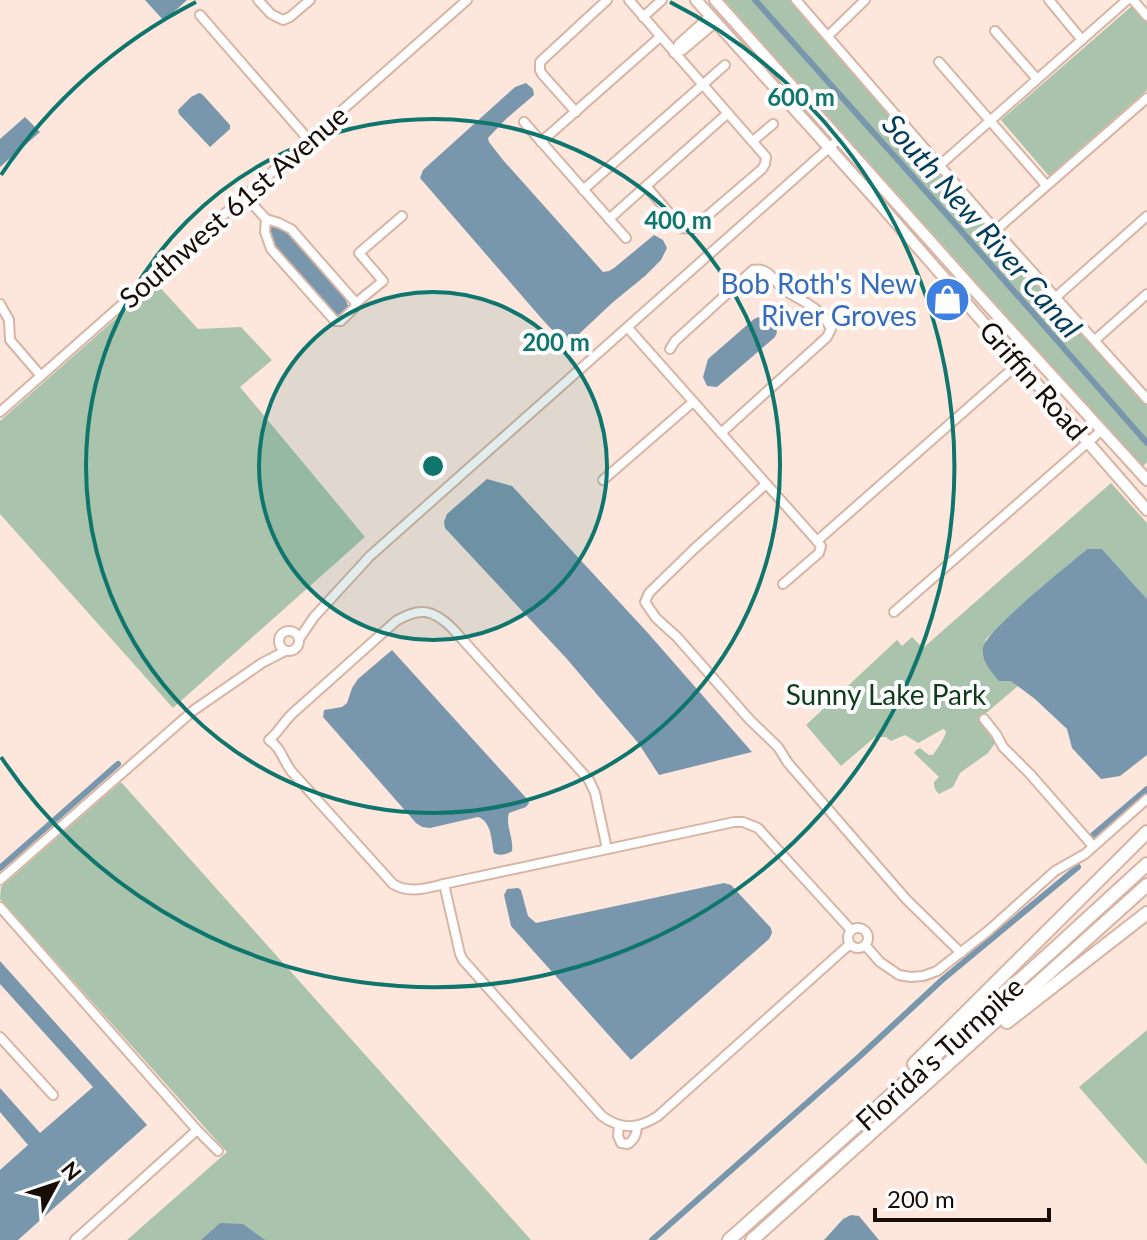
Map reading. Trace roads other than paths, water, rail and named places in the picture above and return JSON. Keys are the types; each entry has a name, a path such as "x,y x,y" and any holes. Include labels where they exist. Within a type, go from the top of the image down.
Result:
{"highway":[{"path":"883,1103 910,1069 1147,832"},
{"name":"Florida's Turnpike","path":"729,1240 1147,864"},
{"name":"Florida's Turnpike","path":"752,1240 1147,885"},
{"path":"961,1053 1147,913"}],"main road":[{"name":"Griffin Road","path":"696,0 928,258 1147,510"},
{"name":"Griffin Road","path":"715,0 1147,480"},
{"path":"713,19 726,21 767,65 773,64"},
{"path":"928,258 943,265 950,262"},
{"path":"945,278 959,280 974,290"}],"street":[{"path":"258,0 271,14 283,20 310,0"},
{"name":"Southwest 61st Avenue","path":"0,412 467,0"},
{"path":"576,112 542,74 539,66 543,58 607,0"},
{"path":"629,0 753,141 766,161 762,169 689,230 682,228 646,186"},
{"path":"643,17 662,0"},
{"path":"796,0 1147,399"},
{"path":"828,36 865,0"},
{"path":"1049,0 1082,40"},
{"path":"940,165 1130,0 1147,16"},
{"path":"200,15 308,139"},
{"path":"674,53 679,44 713,19"},
{"path":"995,31 1037,79"},
{"path":"541,142 660,37"},
{"path":"939,62 1046,185"},
{"path":"583,190 725,65"},
{"path":"996,230 1145,103"},
{"path":"609,219 728,113"},
{"path":"524,122 626,238"},
{"path":"753,141 773,124"},
{"path":"0,880 194,710 262,663 296,649 314,617 370,556 840,138"},
{"path":"245,196 266,219 291,229 356,303"},
{"path":"266,219 265,232 271,249 335,321 341,321 356,303 383,281 359,253 402,216"},
{"path":"1056,297 1147,216"},
{"path":"670,349 753,270 768,272 782,288 808,302 827,320 831,329 827,337 721,433"},
{"path":"1095,340 1147,294"},
{"path":"0,304 9,320 10,340 41,376"},
{"path":"628,328 821,546 819,553 783,584"},
{"path":"817,541 1019,363"},
{"path":"603,480 693,402"},
{"path":"894,612 1102,430"},
{"path":"766,484 693,550 649,593 645,602 656,618 778,747 788,763 906,899 961,953"},
{"path":"607,849 595,793 589,780 445,622 430,613 415,612 396,621 285,720 278,733 269,740 277,744 292,772 399,888 414,890 444,884 734,822 758,828 851,930"},
{"path":"262,663 283,632 314,617"},
{"path":"290,630 299,639"},
{"path":"278,641 285,651"},
{"path":"984,719 1003,747 1093,846"},
{"path":"865,945 889,970 899,975 923,976 937,971 1055,871 1085,854 1147,799"},
{"path":"444,884 463,960 602,1116 619,1126 637,1127 658,1116 850,944"},
{"path":"0,907 218,1151"},
{"path":"858,927 866,931 868,938 865,945 857,948 850,944 848,935 851,930 858,927"},
{"path":"0,1037 53,1095"},
{"path":"619,1126 621,1143 628,1144 633,1141 637,1127"},
{"path":"75,1240 197,1130"}],"water":[{"path":"145,0 187,0 164,21"},
{"path":"526,83 533,89 534,95 488,138 503,160 603,272 614,268 654,235 663,240 667,248 661,260 645,276 567,342 542,319 420,178 423,170 515,87"},
{"path":"199,93 230,125 230,129 210,147 178,110"},
{"path":"25,117 40,132 0,167 0,139"},
{"path":"272,226 288,232 345,298 349,308 337,315 273,244"},
{"path":"759,317 776,329 775,337 717,387 707,386 703,377 708,359"},
{"path":"487,479 512,486 647,632 752,752 659,775 639,744 567,659 445,528 447,514"},
{"path":"1087,549 1102,549 1147,599 1147,755 1120,776 1101,779 1072,748 1067,729 1011,681 999,681 983,653 987,639 998,627"},
{"path":"392,650 527,799 529,803 526,807 509,813 512,851 501,855 494,853 488,827 478,817 430,828 416,823 323,717 324,710 347,703 358,679"},
{"path":"724,883 731,885 771,928 769,939 631,1060 511,926 504,895 507,889 521,890 528,916 536,923"},
{"path":"0,961 147,1125 18,1240 0,1240 0,1170 28,1145 0,1112 0,1088 40,1133 93,1087 0,984"},
{"path":"851,1215 859,1216 879,1240 824,1240 843,1219"},
{"path":"220,1223 243,1224 265,1240 201,1240"}],"waterway":[{"name":"South New River Canal","path":"755,0 1147,443"},
{"path":"0,868 118,764"},
{"path":"1093,835 1147,789"},
{"path":"652,1240 942,980 1078,867"}],"place":[{"name":"Bob Roth's New River Groves","path":"948,299"}],"park label":[{"name":"Sunny Lake Park","path":"886,694"}]}
